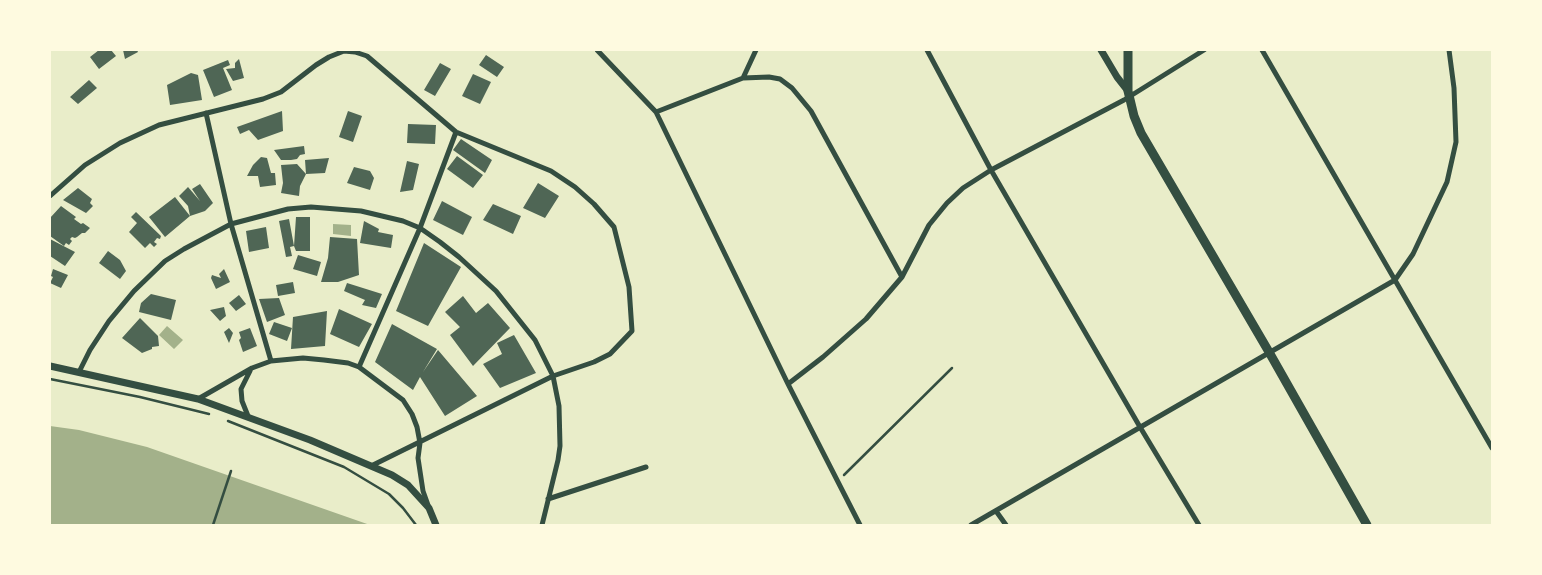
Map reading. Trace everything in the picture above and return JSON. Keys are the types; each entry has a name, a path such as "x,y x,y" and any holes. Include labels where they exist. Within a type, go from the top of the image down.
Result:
{"main road":[{"path":"1128,50 1128,94 1140,133 1269,352 1366,525"}],"street":[{"path":"597,50 656,112 788,384 860,525"},
{"path":"743,78 756,50"},
{"path":"927,50 991,170 1199,525"},
{"path":"1101,50 1128,94"},
{"path":"788,384 823,357 866,319 902,277 929,225 947,203 963,188 991,170 1204,50"},
{"path":"1262,50 1492,448"},
{"path":"971,525 1395,280 1413,254 1447,182 1456,142 1454,88 1449,50"},
{"path":"50,196 86,165 120,143 159,125 263,99 281,92 329,57 344,51 367,56 456,132 551,171 582,193 614,227 629,287 632,330 610,354 594,362 553,376 371,466"},
{"path":"656,112 743,78 769,77 780,79 792,88 811,111 902,277"},
{"path":"206,113 231,224 271,361"},
{"path":"359,367 383,308 420,228 456,132"},
{"path":"79,372 90,350 134,291 165,261 231,224 288,209 311,207 352,210 388,216 420,228 459,257 496,292 535,340 553,376 559,406 560,446 542,525"},
{"path":"198,399 252,368 271,361 303,358 348,363 359,367 403,400 412,414 420,443 418,458 423,491 436,525"},
{"path":"50,366 198,399 248,416 392,474 408,485 429,508"},
{"path":"248,416 242,401 241,389 252,368"},
{"path":"548,499 646,466"},
{"path":"996,511 1006,525"}],"path":[{"path":"838,482 952,368"},
{"path":"50,379 140,397 215,416"},
{"path":"223,420 344,467 388,494 403,508 416,525"},
{"path":"213,525 231,471"}],"shaded area":[{"path":"333,224 351,225 351,236 333,234"},
{"path":"167,326 183,340 174,349 159,335"},
{"path":"50,426 79,430 147,447 370,525 50,525"}],"building":[{"path":"99,50 111,50 116,56 99,69 90,57"},
{"path":"123,50 137,50 138,52 125,59"},
{"path":"486,55 504,67 497,77 479,65"},
{"path":"239,59 244,78 233,81 226,69 235,68 235,63"},
{"path":"228,60 230,65 223,68 232,90 214,97 203,70"},
{"path":"440,63 451,69 435,96 424,90"},
{"path":"191,73 198,75 202,100 170,105 167,85"},
{"path":"473,74 491,82 480,104 462,96"},
{"path":"89,80 97,88 78,104 70,97"},
{"path":"282,111 283,131 258,140 249,130 240,134 237,127"},
{"path":"348,111 362,116 353,142 339,137"},
{"path":"408,124 436,125 435,144 407,143"},
{"path":"461,139 492,160 485,173 453,150"},
{"path":"304,146 305,154 291,160 281,160 274,150"},
{"path":"457,156 483,175 473,188 447,169"},
{"path":"261,157 267,158 271,173 275,173 276,185 260,187 258,176 247,176 253,165"},
{"path":"329,158 325,173 306,174 305,160"},
{"path":"407,161 419,164 413,190 400,192"},
{"path":"297,164 306,174 300,186 299,196 281,193 283,183 281,165"},
{"path":"354,167 370,171 374,178 370,190 347,183"},
{"path":"538,183 559,196 545,218 523,208"},
{"path":"200,184 213,203 205,211 190,216 188,206 179,196 188,187 200,201 192,189"},
{"path":"78,188 92,199 90,203 93,206 86,213 63,200"},
{"path":"175,197 190,216 165,237 149,217"},
{"path":"442,201 472,217 463,235 433,220"},
{"path":"493,204 521,216 513,234 483,220"},
{"path":"61,206 76,217 74,219 90,228 75,238 72,237 69,245 66,243 64,246 50,236 50,218"},
{"path":"136,212 161,236 160,239 157,238 154,242 157,244 154,247 150,243 145,248 129,232 137,223 131,217"},
{"path":"296,217 310,217 310,251 296,251 294,246"},
{"path":"289,219 294,246 290,247 292,256 286,257 279,221"},
{"path":"364,221 379,229 378,232 393,235 391,248 360,243"},
{"path":"266,227 269,248 249,252 246,231"},
{"path":"330,237 357,239 359,275 338,282 321,282 328,258"},
{"path":"50,239 75,252 65,266 50,256"},
{"path":"424,243 461,267 428,326 396,311"},
{"path":"108,251 120,260 126,271 120,279 99,263"},
{"path":"298,255 321,262 317,276 293,269"},
{"path":"53,269 68,275 61,288 50,283 53,277 51,276"},
{"path":"224,269 230,282 216,289 211,278 212,275 221,278 219,274"},
{"path":"293,282 295,293 278,296 276,285"},
{"path":"347,283 382,294 376,308 362,305 365,300 344,291"},
{"path":"151,294 176,300 171,320 139,312 141,303"},
{"path":"239,295 246,304 236,311 229,303"},
{"path":"463,296 476,313 488,303 510,328 473,366 450,335 460,327 445,312"},
{"path":"279,298 285,315 267,322 259,299"},
{"path":"224,307 226,316 220,321 210,310"},
{"path":"339,309 372,324 359,347 330,334"},
{"path":"327,311 325,346 291,349 293,317"},
{"path":"140,318 158,336 159,346 152,347 152,349 142,353 122,338"},
{"path":"274,322 292,328 287,341 269,334"},
{"path":"392,324 437,349 423,372 438,350 477,396 445,416 420,377 413,390 375,362"},
{"path":"229,328 233,333 229,343 224,332"},
{"path":"250,328 257,346 243,352 239,340 241,338 239,332"},
{"path":"514,335 536,373 500,388 483,364 502,354 497,343"}]}
